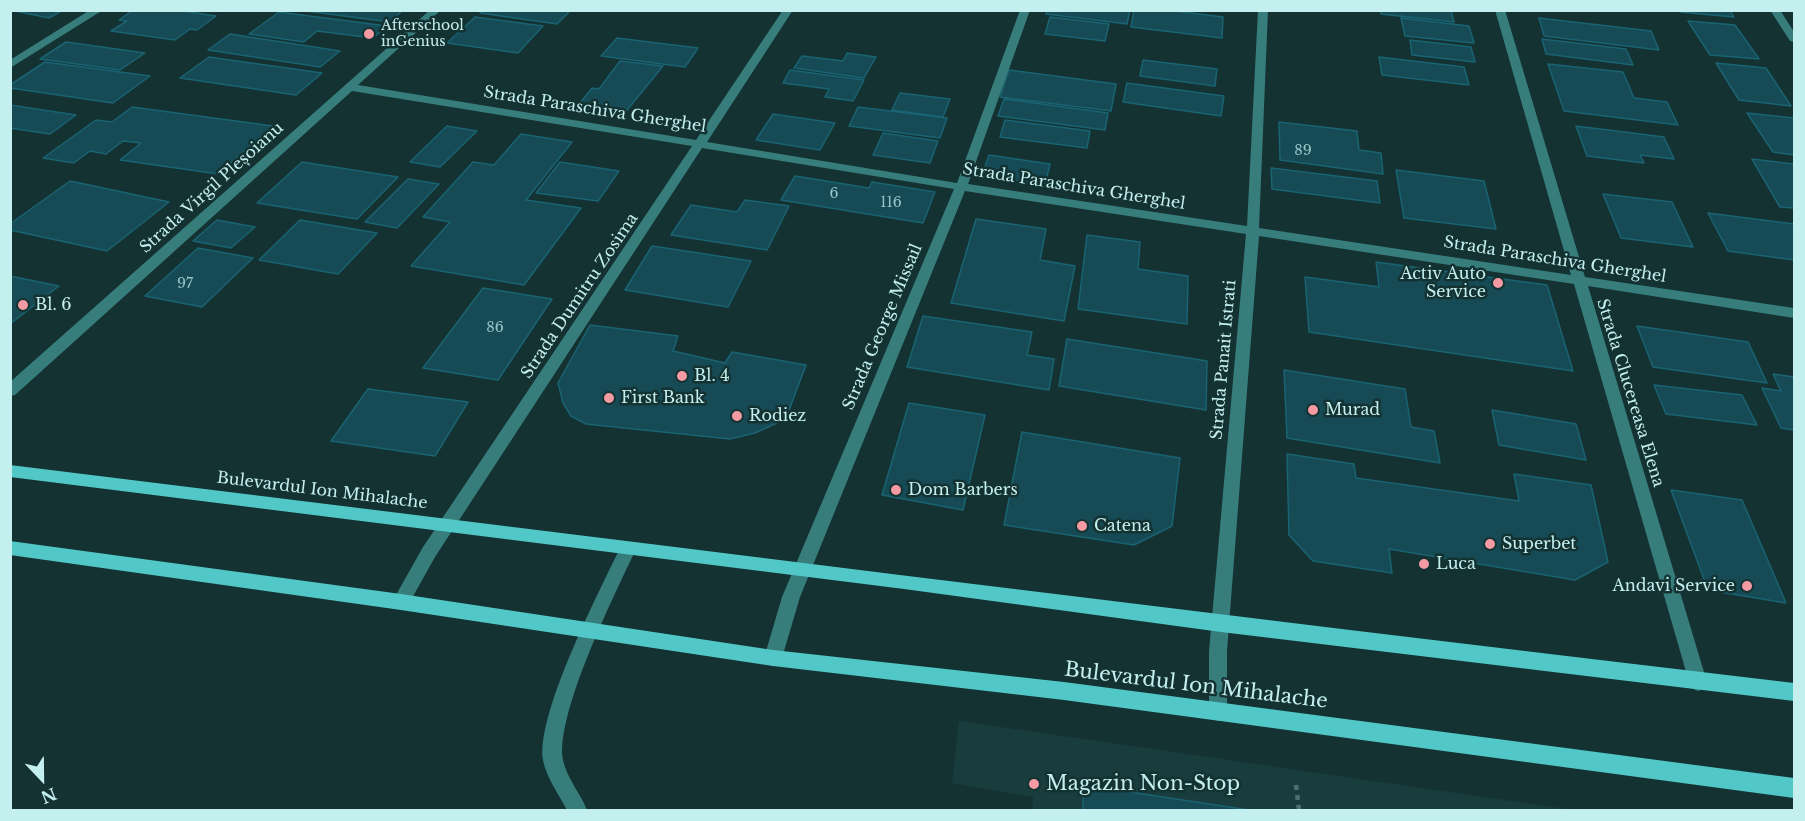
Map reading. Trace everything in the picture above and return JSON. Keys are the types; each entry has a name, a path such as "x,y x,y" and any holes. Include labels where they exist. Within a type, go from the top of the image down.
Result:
{"main road":[{"name":"Bulevardul Ion Mihalache","path":"10,471 1221,624 1794,692"},
{"name":"Bulevardul Ion Mihalache","path":"10,548 401,602 773,658 1064,691 1794,788"}],"street":[{"path":"10,65 98,10"},
{"name":"Strada Virgil Pleșoianu","path":"10,391 436,10"},
{"name":"Strada Dumitru Zosima","path":"401,602 446,526 788,10"},
{"name":"Strada George Missail","path":"773,658 791,597 961,187 1025,10"},
{"name":"Strada Panait Istrati","path":"1218,712 1221,624 1253,231 1263,10"},
{"name":"Strada Clucereasa Elena","path":"1500,10 1698,682"},
{"path":"1775,10 1794,39"},
{"name":"Strada Paraschiva Gherghel","path":"350,87 961,187 1794,314"},
{"path":"577,810 553,760 552,738 558,716 591,631 628,549"}],"path":[{"path":"1296,785 1299,810"}],"shaded area":[{"path":"959,721 1574,810 1032,810 1033,797 952,783"}],"building":[{"path":"10,10 63,10 49,18"},
{"path":"133,10 176,10 216,16 197,30 190,29 175,40 111,31 127,21 119,20"},
{"path":"298,10 403,10 390,22"},
{"path":"483,10 571,10 557,24 480,13"},
{"path":"1047,10 1130,10 1127,24 1046,14"},
{"path":"1134,10 1167,10 1223,17 1222,38 1131,27"},
{"path":"1380,10 1451,10 1454,22 1381,14"},
{"path":"1679,10 1730,10 1734,17 1680,12"},
{"path":"279,12 387,26 373,38 317,31 304,42 249,34"},
{"path":"475,17 543,26 518,53 447,43"},
{"path":"1050,17 1109,24 1105,41 1045,34"},
{"path":"1401,18 1469,26 1474,43 1405,36"},
{"path":"1539,18 1651,31 1659,50 1544,36"},
{"path":"1688,21 1735,25 1759,59 1710,55"},
{"path":"230,34 340,51 320,67 208,50"},
{"path":"617,38 698,48 685,67 601,56"},
{"path":"1542,39 1626,49 1633,65 1546,54"},
{"path":"1410,40 1471,47 1475,62 1412,55"},
{"path":"66,42 145,53 120,70 40,59"},
{"path":"847,53 876,57 864,78 794,68 802,56 843,61"},
{"path":"209,57 322,73 296,95 180,78"},
{"path":"1379,57 1464,67 1469,85 1382,75"},
{"path":"1143,60 1217,69 1215,86 1140,76"},
{"path":"620,61 663,66 623,115 576,108 592,88 599,89"},
{"path":"45,62 150,76 113,103 10,88 10,85"},
{"path":"1716,63 1766,68 1791,106 1739,100"},
{"path":"1548,64 1623,72 1634,98 1667,102 1678,125 1564,111"},
{"path":"790,70 864,80 853,101 825,97 829,89 783,83"},
{"path":"1009,70 1116,84 1111,111 1000,97"},
{"path":"1127,83 1224,96 1221,116 1123,102"},
{"path":"900,93 950,99 943,117 892,110"},
{"path":"1004,99 1108,113 1105,130 998,116"},
{"path":"10,105 76,115 50,134 10,128"},
{"path":"132,107 273,126 218,174 120,160 141,143 123,141 106,154 90,151 74,163 43,158 96,120 112,122"},
{"path":"858,107 947,118 940,138 849,126"},
{"path":"1747,113 1794,118 1794,155 1773,152"},
{"path":"773,114 835,123 820,150 756,140"},
{"path":"1005,120 1090,131 1087,148 1000,137"},
{"path":"1279,122 1357,131 1359,150 1381,153 1383,174 1280,160"},
{"path":"447,126 477,131 440,167 410,162"},
{"path":"1576,126 1664,137 1674,159 1640,155 1644,163 1587,156"},
{"path":"883,133 938,141 930,163 873,155"},
{"path":"521,134 572,142 526,200 581,208 524,285 411,266 450,222 423,217 473,162 494,165"},
{"path":"989,155 1050,164 1045,185 982,175"},
{"path":"1752,159 1794,164 1794,208 1780,207"},
{"path":"302,162 398,177 357,219 257,203"},
{"path":"560,162 619,171 598,201 536,193"},
{"path":"1271,168 1377,181 1380,203 1272,189"},
{"path":"1396,170 1484,181 1496,229 1404,218"},
{"path":"795,176 869,188 872,182 935,192 923,223 781,200"},
{"path":"408,179 439,184 397,228 365,222"},
{"path":"70,181 169,202 107,251 10,230 10,224"},
{"path":"1603,194 1672,202 1693,247 1621,238"},
{"path":"745,200 789,206 767,250 671,235 691,205 737,212"},
{"path":"1708,213 1794,224 1794,260 1728,251"},
{"path":"976,219 1046,229 1040,260 1075,266 1064,321 951,303"},
{"path":"217,220 255,227 231,248 193,241"},
{"path":"300,220 377,233 338,274 259,260"},
{"path":"1087,235 1140,242 1138,269 1188,276 1187,324 1078,309"},
{"path":"652,246 751,261 728,307 625,290"},
{"path":"198,248 253,258 202,307 145,296"},
{"path":"1376,262 1547,285 1573,371 1309,332 1305,277 1379,287"},
{"name":"Bl. 6","path":"10,276 59,286 10,324"},
{"path":"483,288 552,299 498,380 423,368"},
{"path":"923,316 1032,332 1027,355 1054,359 1049,390 907,367"},
{"name":"Bl. 4","path":"590,325 678,336 673,351 725,363 732,352 806,365 788,413 779,422 755,433 730,439 586,424 571,416 563,403 558,383"},
{"path":"1637,326 1748,342 1767,383 1653,367"},
{"path":"1067,339 1207,361 1206,410 1059,386"},
{"path":"1284,370 1405,389 1411,427 1434,431 1440,463 1287,438"},
{"path":"1773,374 1794,377 1794,430 1781,428 1762,388 1781,391"},
{"path":"1654,385 1742,395 1757,425 1666,414"},
{"path":"368,389 468,402 435,456 331,441"},
{"path":"909,403 985,415 963,510 882,495"},
{"path":"1492,410 1576,424 1586,460 1499,445"},
{"path":"1022,432 1180,458 1172,526 1134,545 1004,525"},
{"path":"1287,454 1354,464 1356,478 1519,501 1514,474 1591,485 1608,562 1575,580 1389,549 1392,573 1313,561 1289,535"},
{"path":"1671,490 1742,500 1786,603 1708,590"},
{"path":"1083,785 1249,810 1083,810"}],"place":[{"name":"Afterschool inGenius","path":"369,34"},
{"name":"Activ Auto Service","path":"1498,283"},
{"name":"Bl. 6","path":"23,305"},
{"name":"Bl. 4","path":"682,376"},
{"name":"First Bank","path":"609,398"},
{"name":"Murad","path":"1313,410"},
{"name":"Rodiez","path":"737,416"},
{"name":"Dom Barbers","path":"896,490"},
{"name":"Catena","path":"1082,526"},
{"name":"Superbet","path":"1490,544"},
{"name":"Luca","path":"1424,564"},
{"name":"Andavi Service","path":"1747,586"},
{"name":"Magazin Non-Stop","path":"1034,784"}]}
